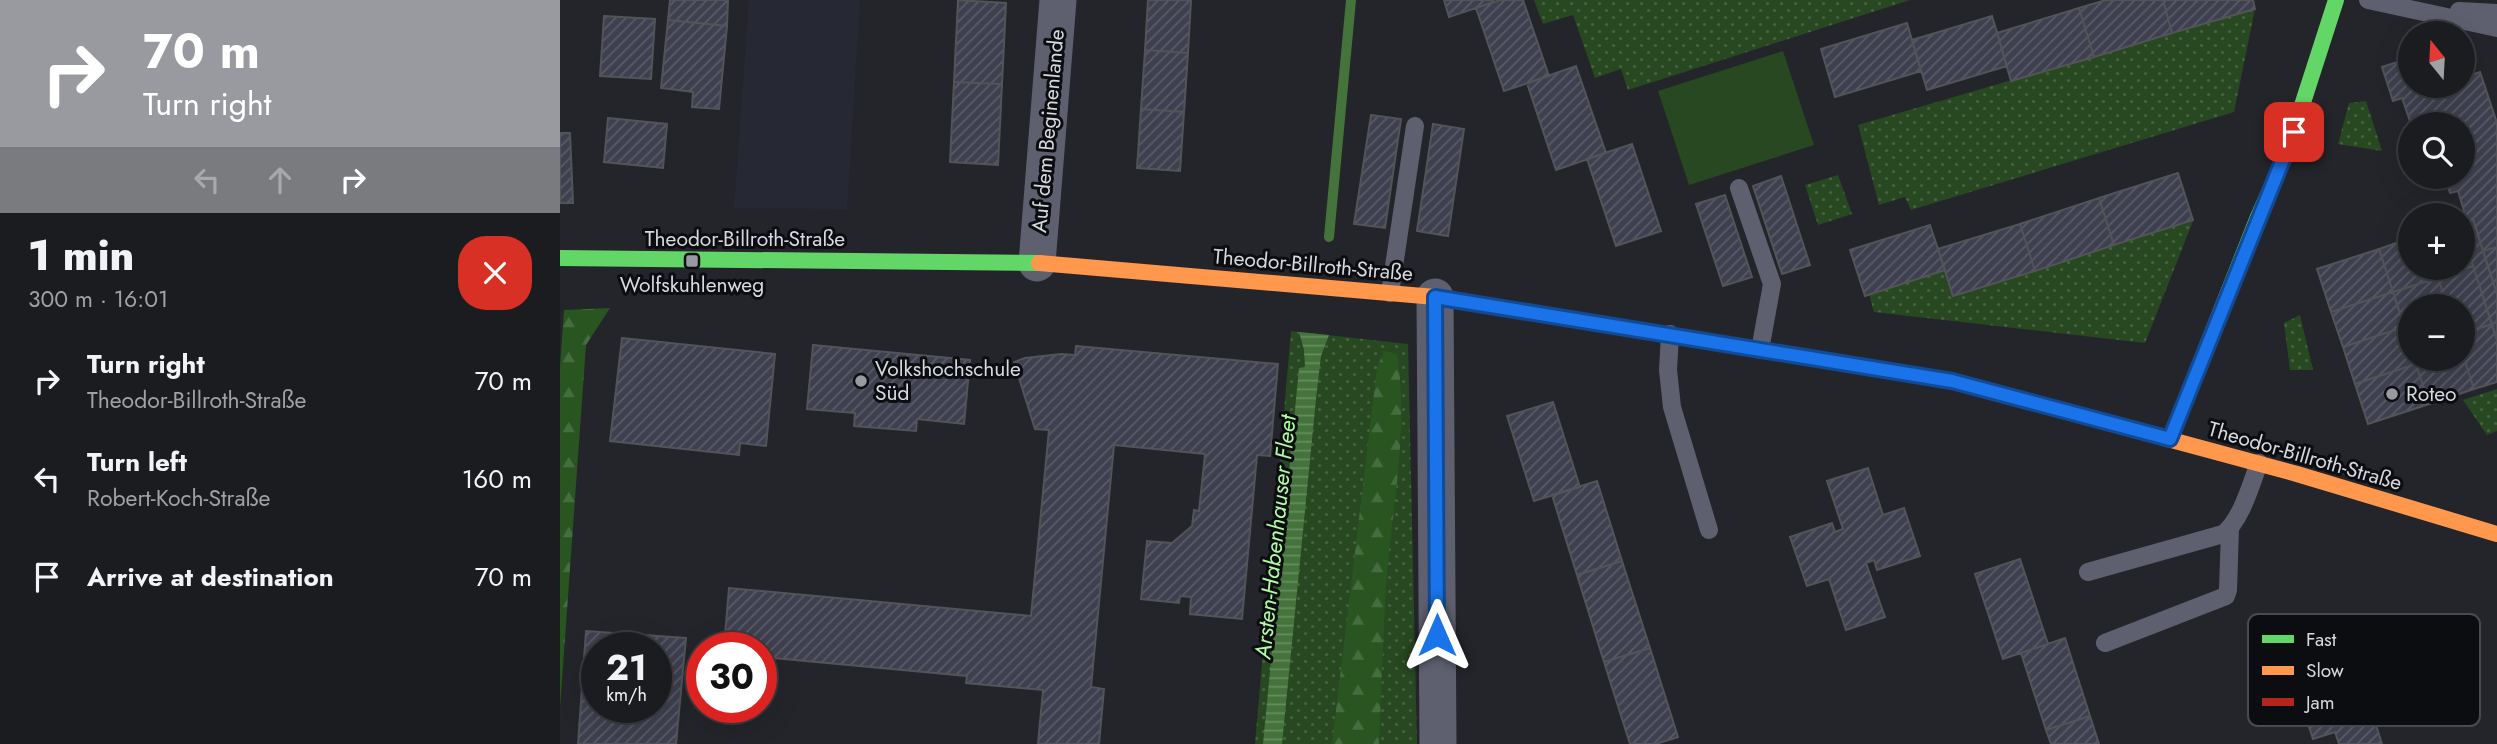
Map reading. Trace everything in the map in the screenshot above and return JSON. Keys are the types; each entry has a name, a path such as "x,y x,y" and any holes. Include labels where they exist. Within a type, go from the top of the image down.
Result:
{"street":[{"name":"Auf dem Beginenlande","path":"1037,263 1058,0"},
{"path":"2170,439 2258,217 2287,152 2336,0"},
{"name":"Theodor-Billroth-Straße","path":"560,258 1037,263 1435,297 1952,381 2259,463 2497,534"},
{"path":"1435,297 1438,744"}],"lane":[{"path":"2368,0 2497,28"},
{"path":"2403,8 2497,13"},
{"path":"1390,293 1415,126"},
{"path":"1739,188 1772,284 1760,350"},
{"path":"1670,334 1668,370 1672,407 1709,530"},
{"path":"2105,643 2226,596 2230,529 2246,498 2259,463"},
{"path":"2088,572 2214,537 2230,529"}],"shaded area":[{"path":"749,0 860,0 847,209 734,208"},
{"path":"1534,0 1910,0 1628,90 1621,69 1595,78 1573,15 1543,24"},
{"path":"2255,9 2234,112 1911,210 1905,197 1879,205 1858,125"},
{"path":"1783,51 1814,145 1689,185 1658,91"},
{"path":"2366,101 2382,151 2338,144 2349,103"},
{"path":"1838,175 1852,214 1818,225 1805,185"},
{"path":"2193,221 2145,343 1874,312 1869,294 1945,270 1954,296"},
{"path":"2300,315 2313,370 2290,370 2284,323"},
{"path":"1291,331 1408,344 1417,744 1255,744"},
{"path":"1299,332 1329,335 1321,356 1316,399 1282,744 1263,744 1299,368 1305,367"},
{"path":"2497,389 2497,431 2487,435 2463,400"}],"green space":[{"path":"610,308 586,345 560,708 560,367 564,310"},
{"path":"1384,351 1397,354 1401,432 1386,585 1379,744 1332,744 1377,368"}],"building":[{"path":"670,0 728,0 727,26 668,20"},
{"path":"958,0 1006,3 1002,84 954,82"},
{"path":"1148,0 1191,0 1188,53 1145,50"},
{"path":"1444,0 1493,0 1494,2 1449,17"},
{"path":"1500,0 1523,0 1549,76 1504,91 1476,8"},
{"path":"2106,0 2163,0 2172,33 2094,57 2079,8"},
{"path":"2163,0 2253,0 2255,9 2172,33"},
{"path":"2079,8 2094,57 2011,81 1997,33"},
{"path":"604,16 655,19 651,79 600,76"},
{"path":"1992,16 2007,66 1927,90 1912,40"},
{"path":"668,20 727,26 719,109 692,107 693,92 661,88"},
{"path":"1907,23 1921,71 1835,97 1821,49"},
{"path":"1145,50 1188,53 1184,112 1141,109"},
{"path":"2398,62 2398,98 2402,98 2393,101 2382,67"},
{"path":"1576,66 1606,153 1556,170 1527,83"},
{"path":"2480,72 2497,123 2497,247 2483,251 2475,225 2475,203 2462,203 2458,191 2450,193 2449,189 2475,189 2475,112 2407,112 2402,98 2475,98 2475,74"},
{"path":"954,82 1002,84 998,165 950,162"},
{"path":"1141,109 1184,112 1180,171 1137,168"},
{"path":"1371,115 1401,119 1385,228 1354,224"},
{"path":"608,118 667,124 663,168 604,162"},
{"path":"1433,124 1464,129 1448,236 1417,231"},
{"path":"560,133 570,133 573,203 560,203"},
{"path":"1632,144 1661,231 1616,246 1587,159"},
{"path":"2178,173 2193,220 2114,245 2099,198"},
{"path":"1781,176 1810,265 1782,274 1753,186"},
{"path":"1725,195 1752,277 1723,286 1696,204"},
{"path":"2099,198 2114,245 2035,271 2020,224"},
{"path":"2020,224 2035,271 1953,296 1938,249"},
{"path":"1930,225 1945,270 1865,296 1850,250"},
{"path":"2475,225 2497,294 2497,341 2475,272"},
{"path":"2398,242 2398,280 2430,280 2393,292 2379,249"},
{"path":"2497,247 2497,294 2483,251"},
{"path":"2379,249 2393,292 2331,312 2317,269"},
{"path":"2475,272 2492,324 2475,330 2475,294 2443,294 2439,280 2475,280"},
{"path":"2439,280 2443,294 2398,294 2398,307 2393,292"},
{"path":"2393,292 2398,308 2398,329 2343,347 2331,312"},
{"path":"2492,324 2497,341 2497,382 2474,389 2468,371 2475,371 2475,330"},
{"path":"2398,329 2398,370 2355,384 2343,347"},
{"path":"622,338 775,354 766,446 740,443 739,455 610,441"},
{"path":"813,345 970,360 964,424 917,419 916,431 854,426 855,413 807,409"},
{"path":"1076,346 1278,364 1270,456 1257,455 1242,619 1190,614 1191,597 1180,596 1179,603 1141,599 1147,541 1172,543 1192,526 1194,510 1199,511 1205,454 1114,445 1091,687 1104,689 1099,744 1038,744 1043,690 966,683 967,676 777,658 777,632 725,632 729,588 1031,616 1049,430 1035,429 1014,362 1025,358 1075,355"},
{"name":"Roteo","path":"2398,370 2418,371 2429,404 2368,424 2355,384"},
{"path":"2418,371 2468,371 2474,389 2429,404"},
{"path":"1553,402 1580,487 1534,501 1507,416"},
{"path":"1868,468 1883,515 1904,508 1920,556 1877,570 1874,560 1866,563 1885,617 1846,630 1829,579 1807,586 1790,537 1832,523 1835,532 1843,529 1827,481"},
{"path":"1597,481 1622,561 1577,575 1552,495"},
{"path":"2020,559 2048,644 2003,659 1975,574"},
{"path":"1622,561 1650,648 1604,662 1577,575"},
{"path":"672,637 686,638 676,744 578,744 581,702 581,723 672,723"},
{"path":"2065,638 2090,716 2046,730 2021,653"},
{"path":"1650,648 1678,737 1656,744 1630,744 1604,662"},
{"path":"2090,716 2099,744 2051,744 2046,730"},
{"path":"2309,726 2376,726 2382,744 2339,744 2335,732 2313,739"}],"waterway":[{"name":"Arsten-Habenhauser Fleet","path":"1329,237 1351,0"}],"traffic: fast":[{"path":"2170,439 2258,217 2287,152 2336,0"},
{"path":"560,258 1039,263"},
{"path":"1514,310 1867,367"}],"traffic: slow":[{"path":"1039,263 1435,297 1514,310"},
{"path":"2164,438 2297,474 2497,534"}],"traffic: jam":[{"path":"1867,367 1952,381 2164,438"}],"place":[{"name":"Wolfskuhlenweg","path":"692,261"},
{"name":"Volkshochschule Süd","path":"861,381"},
{"name":"Roteo","path":"2392,394"}],"route":[{"path":"1437,635 1435,297 1952,381 2170,439 2294,132"}]}
